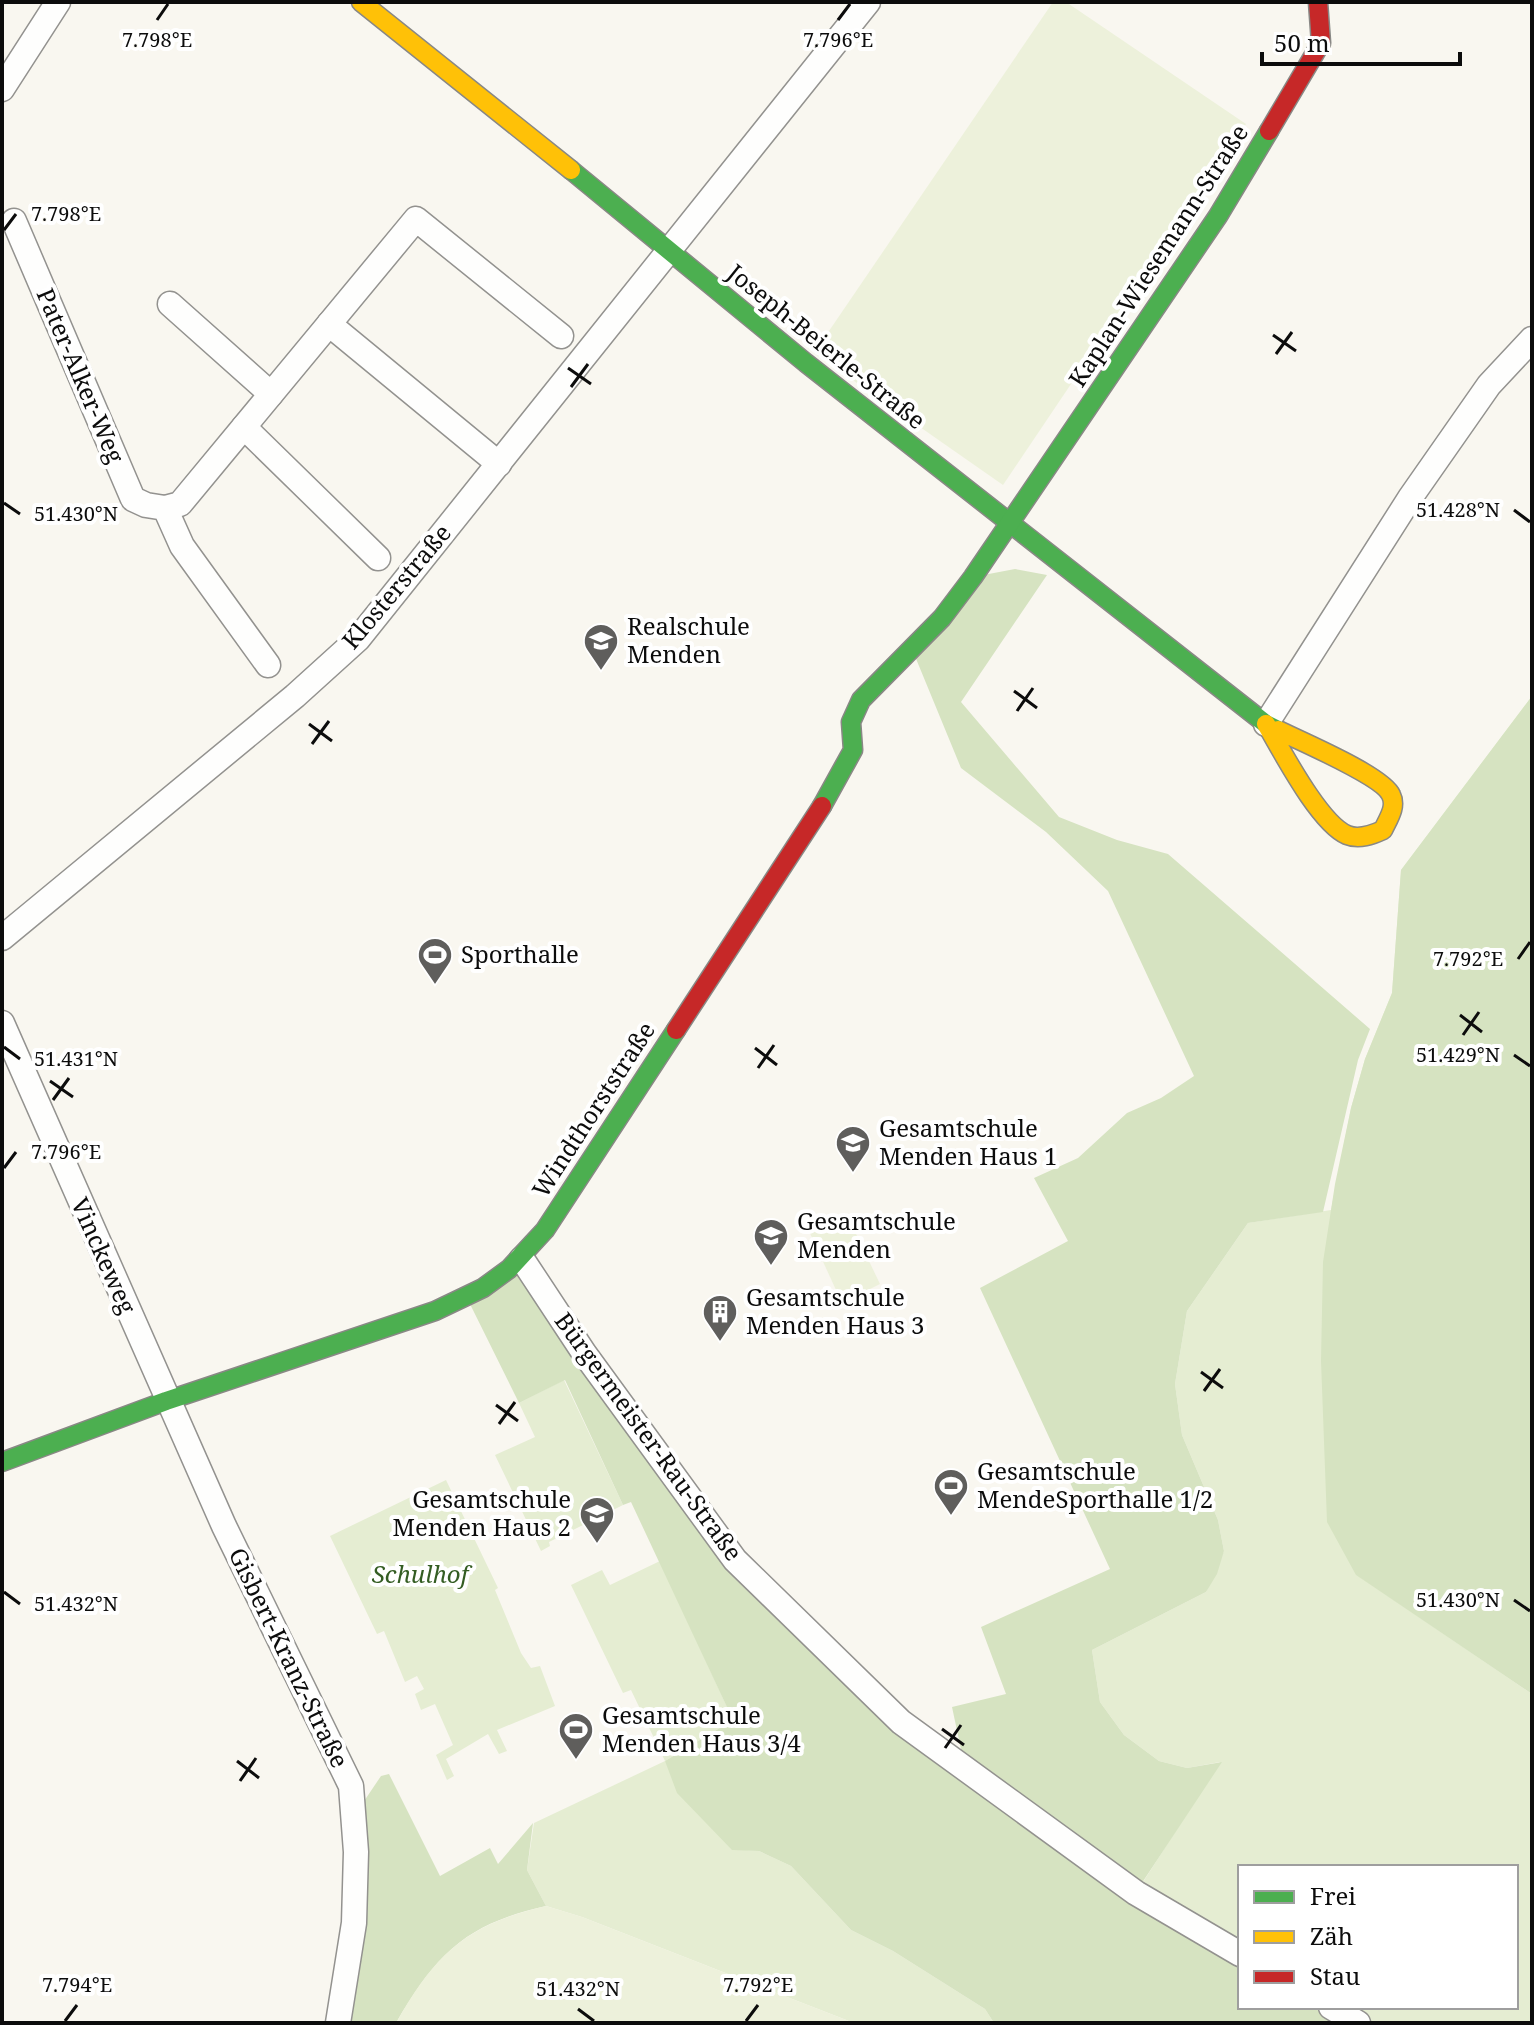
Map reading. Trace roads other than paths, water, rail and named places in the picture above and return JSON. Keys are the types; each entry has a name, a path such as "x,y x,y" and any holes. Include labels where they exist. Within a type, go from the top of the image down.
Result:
{"street":[{"path":"2,89 58,2"},
{"name":"Joseph-Beierle-Straße","path":"361,2 1010,526 1266,724 1376,779 1391,794 1393,810 1383,830 1364,838 1342,832 1318,806 1266,724"},
{"name":"Klosterstraße","path":"2,938 295,696 358,639 868,2"},
{"name":"Kaplan-Wiesemann-Straße","path":"1010,526 1218,216 1321,43 1318,2"},
{"path":"268,665 182,546 165,508 180,504 416,219 561,336"},
{"name":"Pater-Alker-Weg","path":"14,221 133,499 165,508"},
{"path":"170,304 271,394"},
{"path":"329,324 499,464"},
{"path":"1266,724 1410,498 1489,385 1532,339"},
{"path":"244,427 378,558"},
{"name":"Windthorststraße","path":"2,1462 166,1401 435,1311 467,1298 522,1259 545,1230 811,825 853,750 851,722 861,700 942,618 1010,526"},
{"name":"Vinckeweg","path":"2,1023 166,1401"},
{"name":"Bürgermeister-Rau-Straße","path":"522,1259 584,1353 735,1560 901,1722 1136,1893 1238,1953"},
{"name":"Gisbert-Kranz-Straße","path":"166,1401 351,1786 356,1852 354,1923 338,2023"},
{"path":"1334,2009 1358,2023"}],"place":[{"name":"Realschule Menden","path":"601,672"},
{"name":"Sporthalle","path":"435,986"},
{"name":"Gesamtschule Menden Haus 1","path":"853,1174"},
{"name":"Gesamtschule Menden","path":"771,1267"},
{"name":"Gesamtschule Menden Haus 3","path":"720,1343"},
{"name":"Gesamtschule MendeSporthalle 1/2","path":"951,1517"},
{"name":"Gesamtschule Menden Haus 2","path":"597,1545"},
{"name":"Gesamtschule Menden Haus 3/4","path":"576,1761"}],"park label":[{"name":"Schulhof","path":"420,1575"}]}
